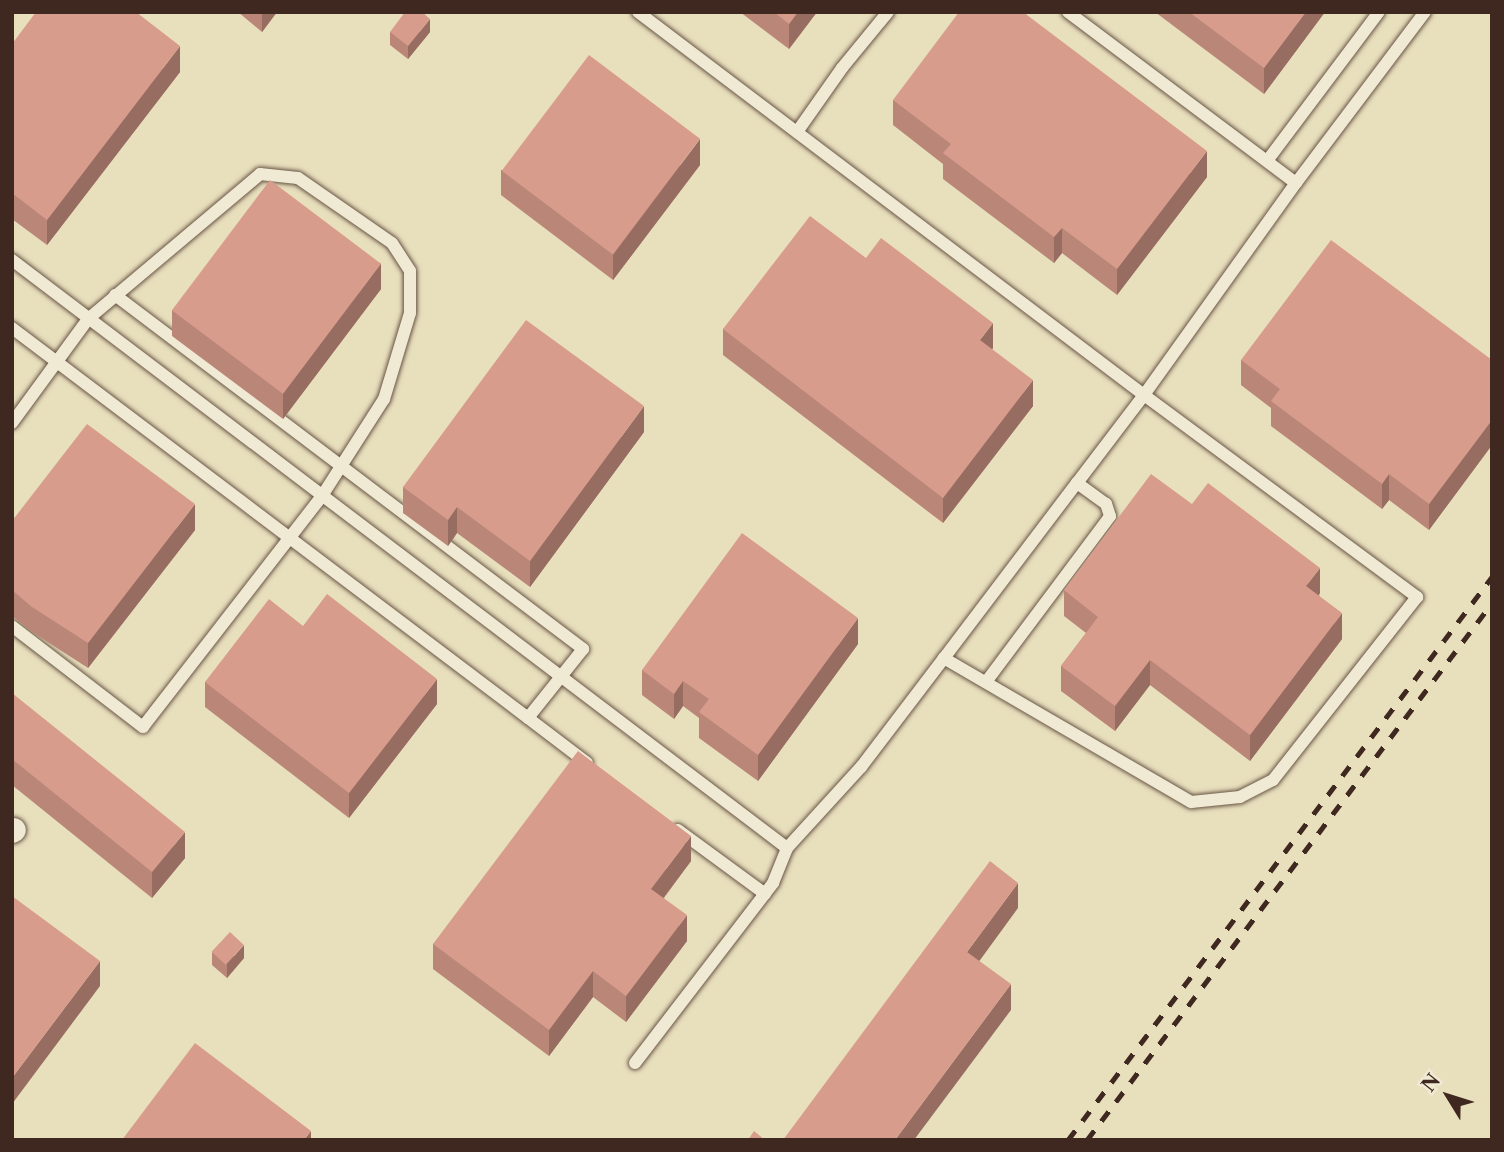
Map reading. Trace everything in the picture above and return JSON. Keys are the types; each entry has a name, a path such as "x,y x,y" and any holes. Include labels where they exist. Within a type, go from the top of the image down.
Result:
{"lane":[{"path":"638,12 1144,395 1418,597 1273,780 1240,797 1191,802 944,658"},
{"path":"797,132 842,68 888,12"},
{"path":"1068,12 1296,183"},
{"path":"1267,161 1379,12"},
{"path":"635,1063 773,883 787,848 861,767 1144,395 1296,183 1425,12"},
{"path":"12,423 88,319 141,272 174,250 260,174 298,177 391,243 410,271 410,313 384,399 322,496 143,727 12,626"},
{"path":"12,260 787,848"},
{"path":"115,295 583,649 528,718"},
{"path":"12,328 603,774"},
{"path":"986,682 1110,516 1106,504 1077,483"},
{"path":"668,822 765,894"}],"building":[{"path":"36,12 136,12 180,46 47,220 12,193 12,44"},
{"path":"405,12 422,12 430,19 408,46 390,32"},
{"path":"774,12 798,12 789,24"},
{"path":"959,12 1023,12 1207,151 1117,269 1062,228 1054,237 943,153 951,144 893,100"},
{"path":"1189,12 1306,12 1264,68"},
{"path":"589,55 700,139 613,254 502,171"},
{"path":"270,180 381,264 283,394 172,310"},
{"path":"810,216 866,258 881,238 993,323 980,340 1033,380 943,498 723,329"},
{"path":"1331,240 1492,360 1492,420 1429,504 1389,474 1382,484 1271,401 1280,389 1241,360"},
{"path":"526,320 644,406 530,561 457,507 448,520 403,487"},
{"path":"87,424 195,504 88,643 32,607 12,590 12,521"},
{"path":"1151,474 1192,504 1208,483 1320,568 1306,586 1342,613 1250,735 1150,660 1115,706 1061,666 1098,617 1064,590"},
{"path":"742,533 858,618 758,755 699,712 709,699 683,681 674,694 642,670"},
{"path":"327,594 437,679 349,793 205,682 269,599 303,626"},
{"path":"12,693 185,832 152,872 12,759"},
{"path":"578,751 691,836 651,889 687,915 626,996 593,971 549,1030 433,944"},
{"path":"990,861 1018,883 967,952 1011,984 895,1140 783,1140"},
{"path":"12,896 100,961 12,1078"},
{"path":"230,932 244,945 225,965 212,952"},
{"path":"195,1043 311,1131 304,1140 122,1140"},
{"path":"754,1131 765,1140 748,1140"}],"railway":[{"path":"1068,1140 1492,577"},
{"path":"1087,1140 1492,603"}]}
